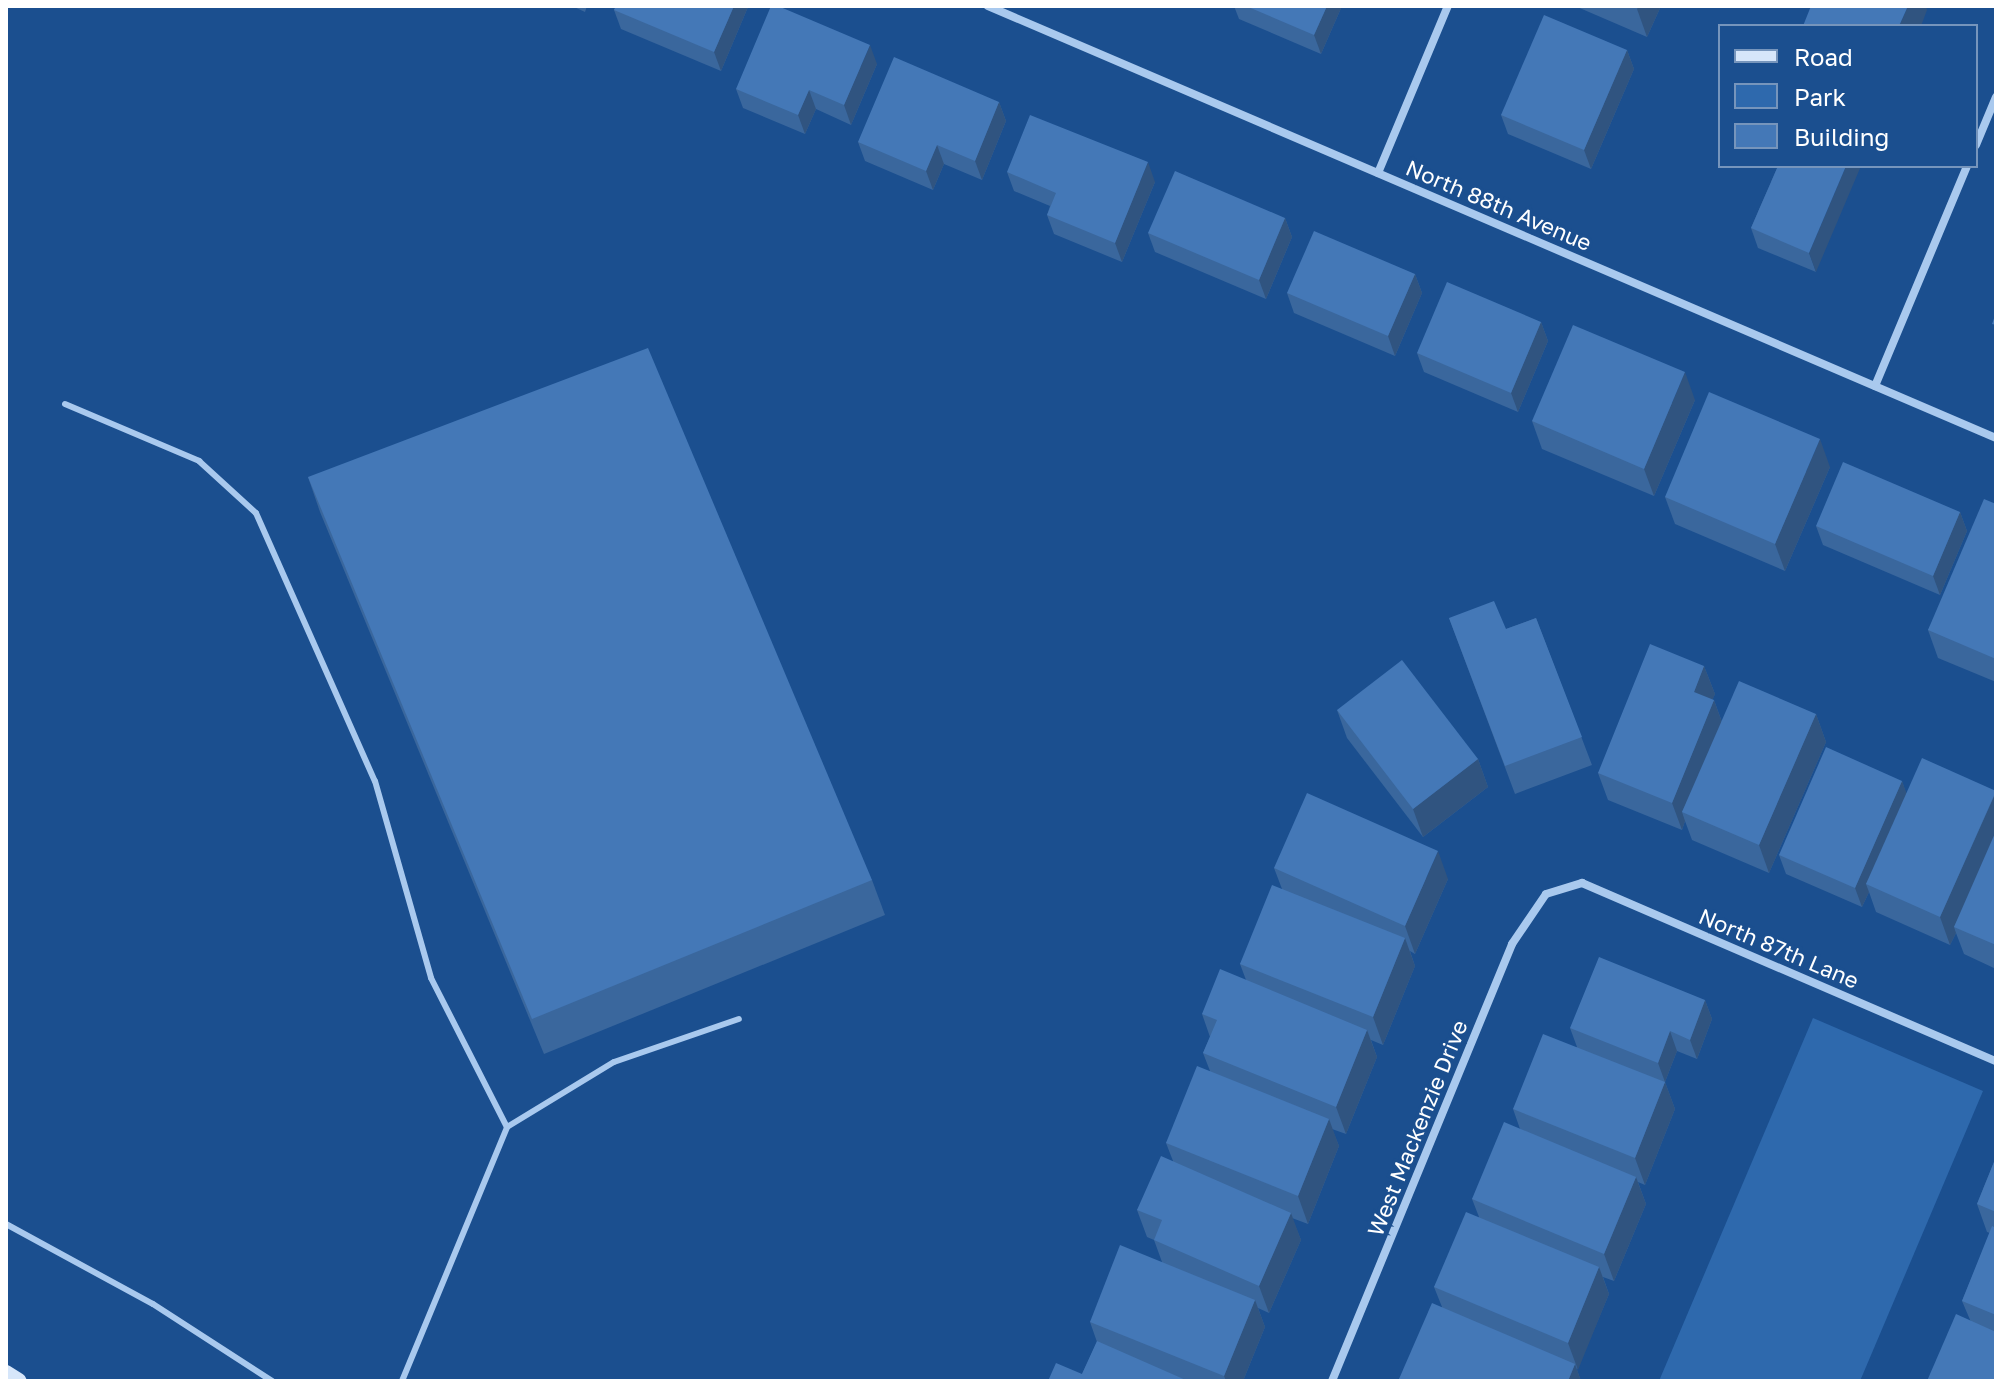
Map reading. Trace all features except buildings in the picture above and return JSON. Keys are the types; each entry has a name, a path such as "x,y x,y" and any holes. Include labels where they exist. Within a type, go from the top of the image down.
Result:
{"street":[{"name":"North 88th Avenue","path":"988,6 1996,438"},
{"path":"1378,173 1448,6"},
{"path":"1978,140 1996,97"},
{"path":"1875,386 1966,168"},
{"name":"North 87th Lane","path":"1546,894 1582,883 1996,1061"},
{"name":"West Mackenzie Drive","path":"1332,1381 1512,944 1546,894"},
{"path":"6,1373 19,1381"}],"lane":[{"path":"65,404 199,461 256,513 375,781 431,978 507,1127"},
{"path":"402,1381 507,1127 614,1062 739,1019"},
{"path":"6,1224 153,1304 272,1381"}],"green space":[{"path":"1813,1018 1983,1091 1860,1381 1659,1381"}]}
